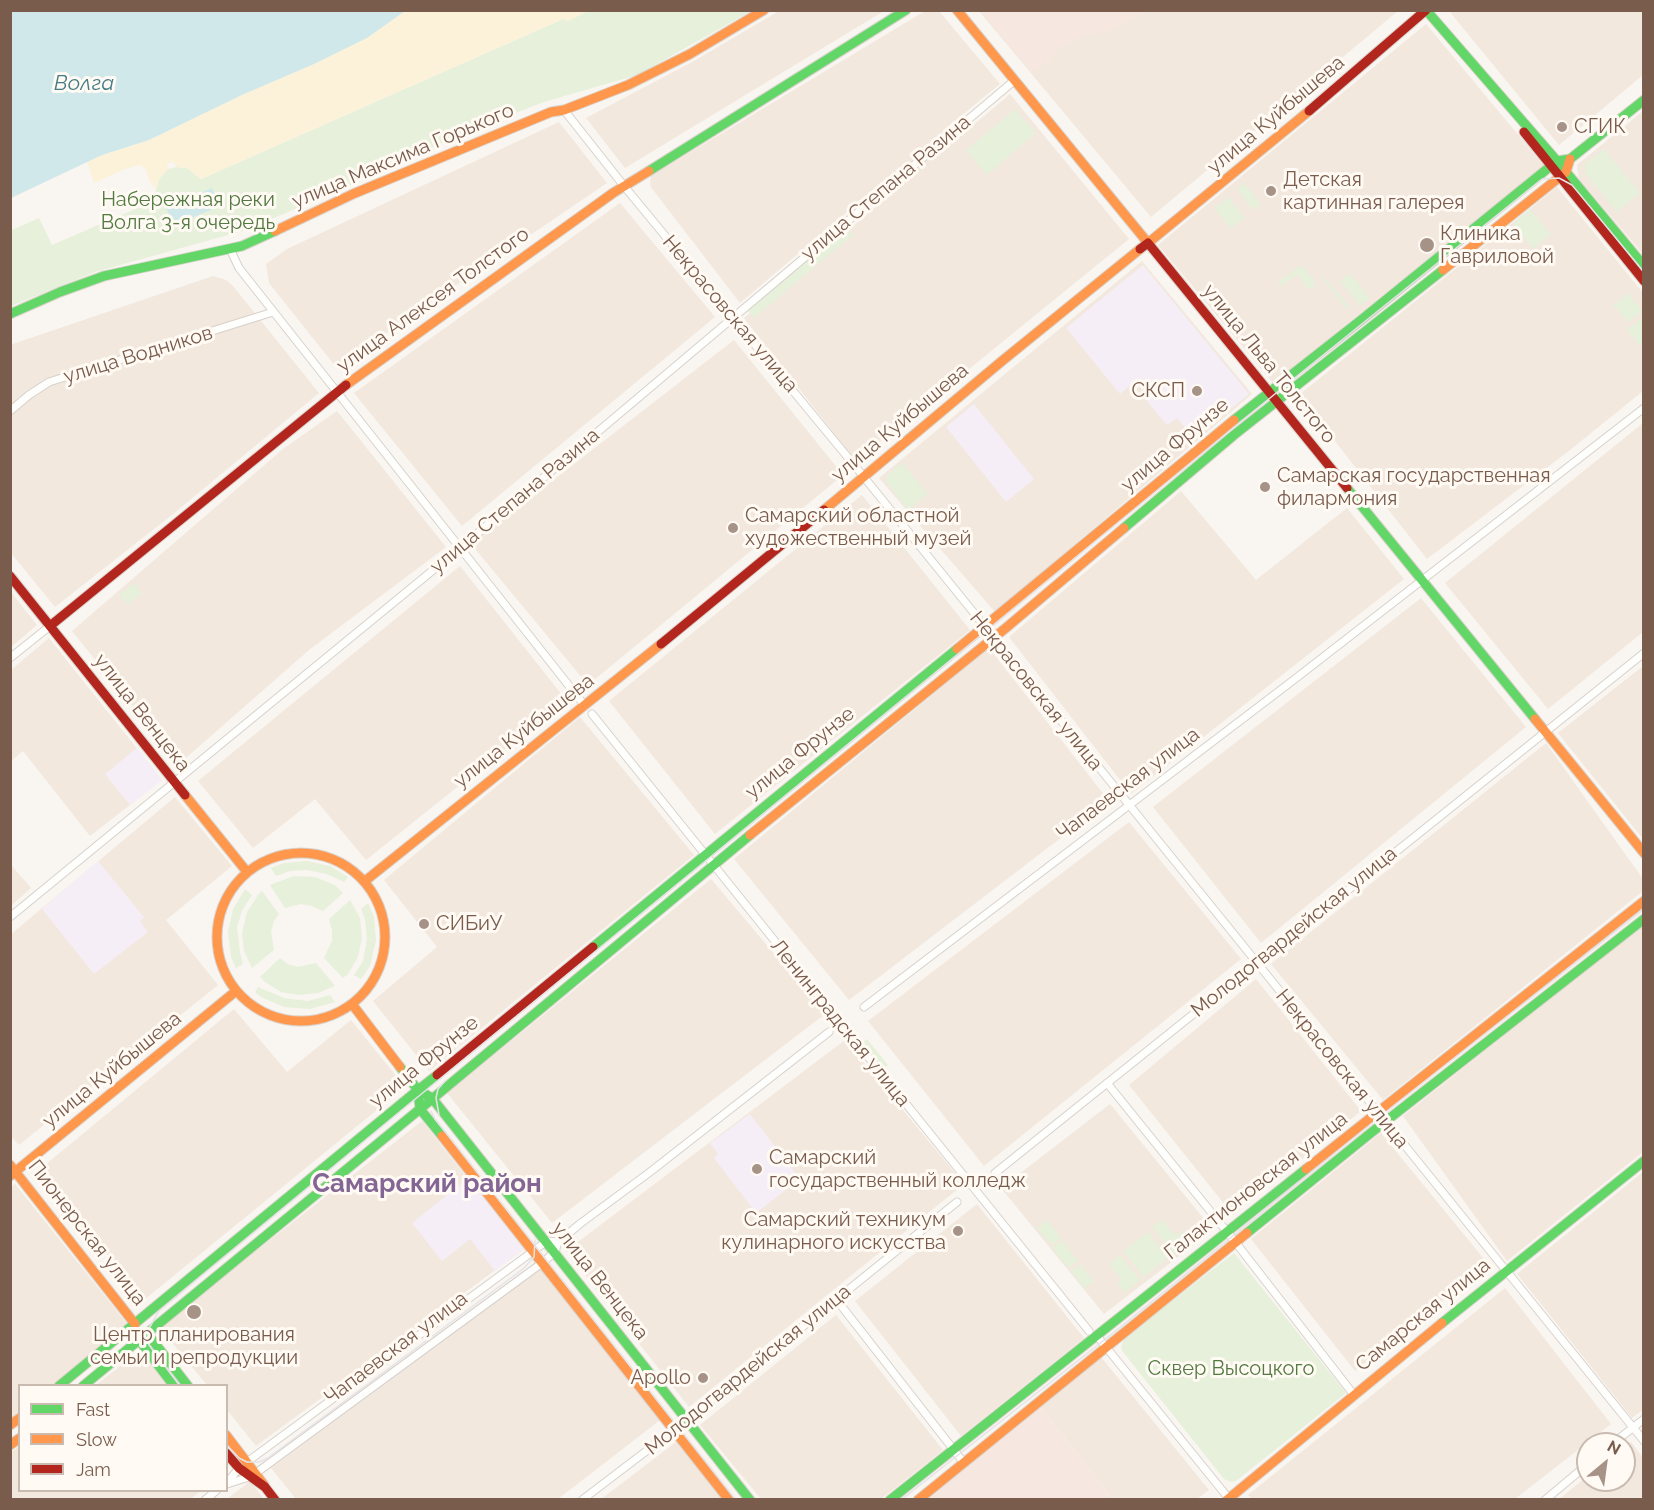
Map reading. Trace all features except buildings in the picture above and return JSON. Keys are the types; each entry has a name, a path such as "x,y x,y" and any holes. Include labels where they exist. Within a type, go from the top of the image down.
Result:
{"main road":[{"name":"улица Максима Горького","path":"10,314 104,276 242,246 373,186 551,112 564,110 657,72 764,10"},
{"name":"улица Алексея Толстого","path":"50,626 337,392 624,186 906,10"},
{"name":"улица Льва Толстого","path":"957,10 1644,853"},
{"path":"1426,11 1563,175 1644,281"},
{"name":"улица Куйбышева","path":"365,881 585,706 864,478 1002,360 1295,123 1426,11"},
{"name":"улица Фрунзе","path":"61,1384 1269,392 1554,164 1570,159 1644,100"},
{"path":"1563,175 1570,159"},
{"path":"1563,175 1644,266"},
{"name":"улица Фрунзе","path":"85,1384 1277,402 1563,175"},
{"name":"улица Венцека","path":"10,576 247,872"},
{"path":"288,853 309,853 341,863 365,881 379,905 384,924 385,945 374,977 352,1004 329,1017 297,1021 280,1019 258,1010 236,991 221,966 217,951 217,932 223,903 238,880 247,872 258,863 277,856 288,853"},
{"name":"Галактионовская улица","path":"890,1500 1093,1333 1227,1232 1644,901"},
{"name":"Галактионовская улица","path":"918,1500 1384,1122 1644,918"},
{"name":"улица Куйбышева","path":"12,1171 236,991"},
{"name":"улица Венцека","path":"352,1004 418,1090 432,1098 547,1241 750,1500"},
{"path":"418,1090 420,1108"},
{"name":"улица Венцека","path":"420,1108 729,1500"},
{"name":"Самарская улица","path":"1228,1499 1505,1271 1644,1161"},
{"name":"Пионерская улица","path":"12,1171 186,1384"},
{"name":"Пионерская улица","path":"135,1324 139,1340 172,1384"},
{"path":"228,1437 248,1462 253,1475"},
{"path":"228,1455 239,1468 253,1475 275,1500"},
{"path":"239,1468 248,1462"}],"street":[{"name":"улица Степана Разина","path":"10,918 460,548 1015,80"},
{"name":"Некрасовская улица","path":"564,110 1644,1441"},
{"path":"230,249 238,268 585,706"},
{"name":"улица Водников","path":"10,411 49,382 273,312"},
{"name":"Чапаевская улица","path":"864,1006 1129,806 1644,408"},
{"name":"улица Алексея Толстого","path":"10,658 50,626"},
{"name":"Молодогвардейская улица","path":"995,1173 1644,653"},
{"name":"Ленинградская улица","path":"592,714 1228,1499"},
{"path":"555,1252 558,1242 829,1032"},
{"path":"1107,1083 1236,1243 1354,1395"},
{"name":"Молодогвардейская улица","path":"582,1500 687,1420 957,1202"},
{"path":"547,1241 558,1242"},
{"name":"Чапаевская улица","path":"248,1462 547,1241"},
{"name":"Чапаевская улица","path":"228,1484 253,1475 555,1252"},
{"path":"837,1299 964,1463"},
{"path":"1627,1432 1644,1419"},
{"path":"228,1483 239,1468"},
{"path":"1545,1500 1576,1474"}],"shaded area":[{"path":"779,11 884,11 625,168 586,118 694,61"},
{"path":"925,11 939,11 1000,84 946,128 944,133 946,139 956,140 1010,94 1129,239 862,456 851,455 744,318 903,184 906,180 904,174 899,171 893,173 740,303 650,186 651,176"},
{"path":"979,11 1398,11 1151,217"},
{"path":"981,11 1148,11 1106,32 1085,35 1051,54 1053,58 1032,73"},
{"path":"1449,11 1643,11 1643,75 1559,145"},
{"path":"1426,24 1544,166 1273,383 1158,245"},
{"path":"1643,111 1643,254 1579,179 1577,165"},
{"path":"559,122 607,183 336,367 269,283 266,264 287,249"},
{"path":"1557,187 1643,293 1643,391 1427,559 1299,395"},
{"path":"620,203 715,317 462,526 354,393"},
{"path":"1142,261 1252,394 995,612 879,478"},
{"path":"1143,265 1249,394 1194,439 1177,418 1167,425 1147,401 1151,397 1137,380 1120,394 1066,328"},
{"path":"213,276 226,280 233,286 319,393 173,514 55,607 11,553 10,345"},
{"path":"734,340 843,475 588,685 471,544"},
{"path":"974,404 1034,479 1006,502 946,427"},
{"path":"337,411 446,547 309,650 179,764 72,631 283,449"},
{"path":"1643,423 1643,632 1548,709 1445,583"},
{"path":"1181,491 1256,580 1347,508 1404,579 1131,794 1009,637"},
{"path":"862,495 970,630 715,834 609,701"},
{"path":"460,566 566,700 366,860 315,799 253,848 198,781"},
{"path":"11,592 37,625 10,647"},
{"path":"1421,598 1526,727 1261,943 1153,807"},
{"path":"49,638 162,780 90,836 23,751 11,761 11,670"},
{"path":"989,648 1109,801 849,1000 734,859"},
{"path":"1643,666 1643,839 1558,733"},
{"path":"580,717 694,855 429,1071 373,1001 437,947 384,880"},
{"path":"1546,743 1643,879 1643,891 1383,1100 1271,964"},
{"path":"137,748 162,780 130,805 105,774"},
{"path":"175,797 232,866 166,920 218,985 19,1145 10,1135 10,935"},
{"path":"1129,822 1241,959 984,1166 868,1021"},
{"path":"98,861 144,917 140,921 148,932 94,974 42,909"},
{"path":"11,865 31,888 10,906"},
{"path":"711,879 825,1014 552,1223 447,1093"},
{"path":"1643,925 1643,1152 1507,1261 1403,1116"},
{"path":"1256,979 1361,1111 1233,1215 1129,1085"},
{"path":"234,1009 287,1072 351,1020 405,1087 144,1300 39,1170"},
{"path":"845,1040 964,1184 689,1407 566,1251"},
{"path":"1110,1104 1213,1230 1104,1314 1001,1188"},
{"name":"Самарский государственный колледж","path":"750,1114 800,1179 756,1213 714,1158 718,1154 710,1143"},
{"path":"422,1121 524,1249 256,1446 228,1411 228,1384 206,1384 159,1327"},
{"path":"1381,1133 1488,1264 1355,1371 1251,1239"},
{"path":"1643,1172 1644,1409 1632,1418 1517,1274"},
{"path":"468,1178 524,1249 495,1271 470,1239 442,1261 412,1223"},
{"path":"15,1184 128,1325 55,1384 18,1384 18,1415 11,1421 10,1188"},
{"path":"977,1204 1084,1338 961,1436 855,1301"},
{"path":"546,1265 664,1417 558,1499 296,1499 271,1468"},
{"path":"1505,1288 1611,1424 1601,1432 1576,1432 1576,1451 1515,1499 1252,1499 1248,1495"},
{"path":"836,1315 943,1450 881,1499 761,1499 700,1425"},
{"path":"140,1351 166,1384 97,1384"},
{"path":"1101,1357 1209,1490 1197,1499 1113,1499 1040,1407"},
{"path":"1040,1407 1113,1499 925,1500"},
{"path":"680,1439 726,1500 600,1500"},
{"path":"18,1447 18,1492 200,1492 189,1500 11,1499 11,1453"},
{"path":"1636,1449 1643,1458 1643,1499 1559,1499 1576,1486 1576,1492 1636,1492"},
{"path":"250,1481 264,1499 226,1500"}],"green space":[{"name":"Набережная реки Волга 3-я очередь","path":"588,11 751,11 637,75 544,102 474,129 437,145 419,156 246,230 95,272 11,306 10,231 39,218 52,245 156,200 159,179 168,169 187,168 201,179 563,19 568,21"},
{"path":"1015,109 1036,133 987,175 966,150"},
{"path":"1604,149 1640,193 1617,212 1586,174 1585,164"},
{"path":"1244,183 1261,204 1253,210 1237,189"},
{"path":"1228,197 1245,218 1231,229 1214,208"},
{"path":"1530,209 1551,234 1533,249 1514,226 1514,223"},
{"path":"846,228 853,235 754,318 747,310"},
{"path":"1303,266 1315,281 1314,287 1307,288 1297,274 1281,287 1278,282"},
{"path":"1350,273 1370,298 1360,306 1340,281"},
{"path":"1322,275 1349,306 1348,308 1321,277"},
{"path":"1628,293 1642,311 1628,322 1613,305"},
{"path":"1643,317 1643,343 1640,346 1627,330"},
{"path":"902,463 928,494 908,510 886,482 887,475"},
{"path":"134,583 142,593 128,605 119,595"},
{"path":"307,861 330,866 348,877 344,882 327,874 306,870 290,871 276,876 271,868 284,863"},
{"path":"294,876 315,877 335,885 343,893 323,911 301,904 285,908 270,885"},
{"path":"245,889 252,895 242,911 237,927 243,964 236,968 231,957 228,932 233,909"},
{"path":"262,891 279,914 271,931 274,950 252,968 244,951 242,933 247,912"},
{"path":"350,900 360,918 362,938 358,957 343,978 324,958 332,941 329,919"},
{"path":"368,903 374,917 376,940 370,966 361,979 354,975 363,961 367,939 365,919 361,909"},
{"path":"280,958 297,967 316,963 335,986 318,993 299,995 281,992 260,977"},
{"path":"258,987 284,998 308,1001 330,995 335,1002 310,1009 284,1007 261,997 255,992"},
{"path":"867,1039 888,1065 884,1068 863,1042"},
{"path":"1162,1219 1175,1235 1180,1231 1188,1242 1173,1253 1152,1227"},
{"path":"1047,1220 1061,1238 1051,1245 1037,1228"},
{"path":"1148,1232 1168,1258 1144,1277 1123,1251"},
{"path":"1062,1240 1078,1261 1068,1268 1052,1248"},
{"name":"Сквер Высоцкого","path":"1234,1253 1346,1393 1236,1481 1231,1482 1224,1479 1121,1348 1124,1338"},
{"path":"1120,1255 1140,1280 1124,1293 1117,1283 1121,1279 1109,1264"},
{"path":"1080,1264 1094,1281 1084,1289 1071,1271"}],"sand":[{"path":"405,11 588,11 568,21 563,19 201,179 187,168 176,167 173,161 167,164 168,169 159,179 156,190 148,178 146,169 140,165 94,183 87,162 149,140 242,95 314,64 367,38"}],"water":[{"name":"Волга","path":"11,10 405,11 367,38 314,64 242,95 149,140 102,155 11,198"},
{"path":"212,188 220,206 174,225 166,208"}],"tram line":[{"path":"178,1384 149,1345 148,1330 159,1311 1281,389 1542,179 1559,178 1572,185 1644,272"},
{"path":"901,1500 1113,1333 1392,1107 1644,909"},
{"path":"439,1115 436,1098 438,1089 446,1080"},
{"path":"431,1111 736,1500"},
{"path":"228,1446 239,1458 247,1462 259,1462 268,1458 523,1269 534,1257 535,1240"}],"traffic: fast":[{"path":"649,171 906,10"},
{"path":"1426,10 1557,161 1644,266"},
{"path":"1234,420 1557,161 1570,159 1644,100"},
{"path":"10,314 104,276 242,246 275,231"},
{"path":"1124,528 1234,435 1443,270"},
{"path":"1347,488 1535,719"},
{"path":"593,947 957,649"},
{"path":"442,1136 420,1109 750,835"},
{"path":"1247,1233 1644,919"},
{"path":"85,1384 420,1109 418,1090 400,1067"},
{"path":"437,1075 418,1090 432,1098 750,1500"},
{"path":"61,1384 418,1090"},
{"path":"1442,1323 1644,1161"},
{"path":"890,1500 1306,1169"},
{"path":"147,1333 186,1384"},
{"path":"139,1340 172,1384"}],"traffic: slow":[{"path":"275,231 353,194 551,112 564,110 628,85 690,54 764,10"},
{"path":"957,10 1148,243 1309,111"},
{"path":"1443,270 1566,172 1570,159"},
{"path":"346,385 613,193 649,171"},
{"path":"824,510 1140,249"},
{"path":"957,649 1234,420"},
{"path":"750,835 1007,627 1124,528"},
{"path":"365,881 661,644"},
{"path":"1535,719 1644,853"},
{"path":"185,795 247,872"},
{"path":"301,853 317,854 333,859 361,877 379,905 384,921 385,937 384,953 379,969 361,997 333,1015 317,1020 301,1021 285,1020 269,1015 241,997 223,969 218,953 217,937 218,921 223,905 241,877 269,859 285,854 301,853"},
{"path":"1306,1169 1644,901"},
{"path":"10,1176 236,991"},
{"path":"352,1004 400,1067"},
{"path":"442,1136 729,1500"},
{"path":"10,1165 135,1324"},
{"path":"918,1500 1247,1233"},
{"path":"1227,1500 1442,1323"},
{"path":"10,1425 18,1419"},
{"path":"228,1438 264,1485"},
{"path":"10,1445 18,1439"}],"traffic: jam":[{"path":"1309,111 1426,10"},
{"path":"1524,132 1644,281"},
{"path":"1140,249 1148,243 1347,488"},
{"path":"50,626 346,385"},
{"path":"661,644 824,510"},
{"path":"10,576 185,795"},
{"path":"437,1075 593,947"},
{"path":"228,1455 239,1468 265,1487 275,1500"}],"place":[{"name":"СГИК","path":"1562,127"},
{"name":"Детская картинная галерея","path":"1271,191"},
{"name":"Клиника Гавриловой","path":"1427,245"},
{"name":"СКСП","path":"1197,391"},
{"name":"Самарская государственная филармония","path":"1265,487"},
{"name":"Самарский областной художественный музей","path":"733,528"},
{"name":"СИБиУ","path":"424,924"},
{"name":"Самарский государственный колледж","path":"757,1169"},
{"name":"Самарский техникум кулинарного искусства","path":"958,1231"},
{"name":"Центр планирования семьи и репродукции","path":"194,1312"},
{"name":"Apollo","path":"703,1378"}],"district":[{"name":"Самарский район","path":"427,1184"}]}
